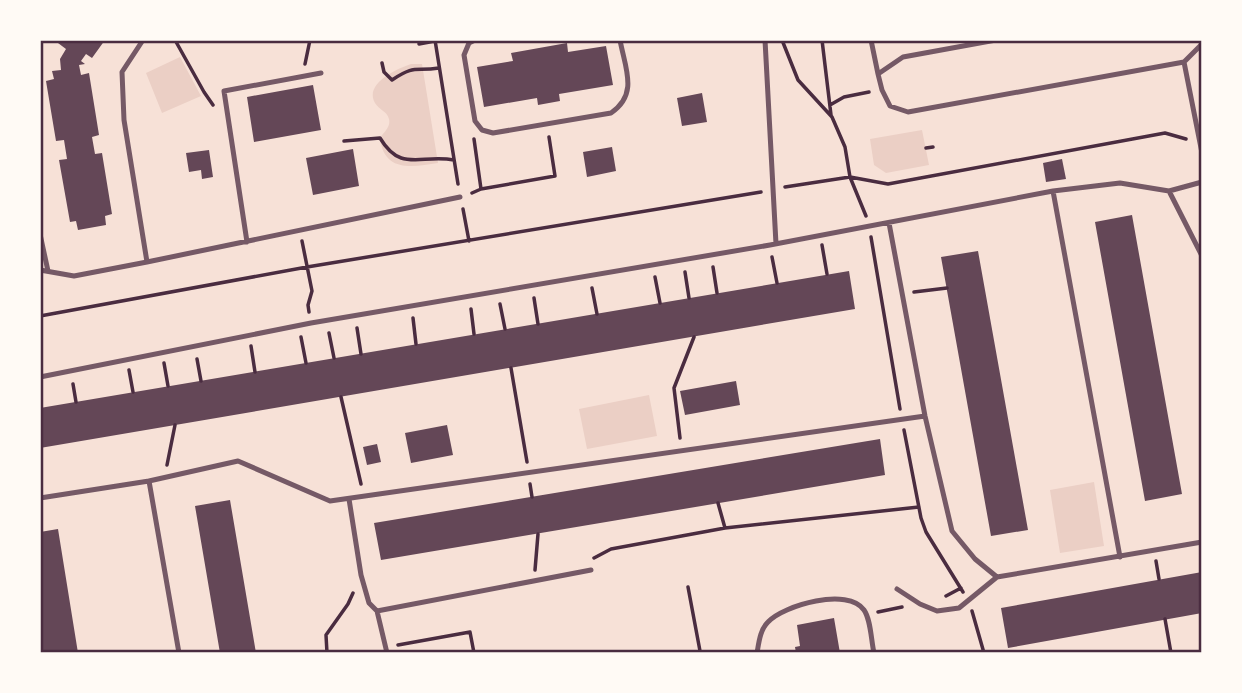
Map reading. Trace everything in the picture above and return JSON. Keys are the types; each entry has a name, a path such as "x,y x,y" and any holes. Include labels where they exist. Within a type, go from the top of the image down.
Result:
{"lane":[{"path":"142,40 122,72 124,120 147,261"},
{"path":"475,40 470,43 464,55 475,121 482,130 493,133 611,113 621,106 629,88 620,40"},
{"path":"765,40 773,245"},
{"path":"871,40 882,90 890,106 908,113 1184,62 1202,44"},
{"path":"878,74 903,57 996,40"},
{"path":"1184,62 1202,153"},
{"path":"247,242 224,91 321,73"},
{"path":"40,377 299,326 773,245 1053,191 1120,183 1169,191 1202,182"},
{"path":"1053,191 1120,557"},
{"path":"1169,191 1202,256"},
{"path":"40,270 74,276 301,232 460,197"},
{"path":"889,223 925,416 952,531 975,559 997,577"},
{"path":"40,234 48,271"},
{"path":"40,498 149,481 238,461 330,501 925,416"},
{"path":"149,481 179,653"},
{"path":"349,499 361,575 369,603 377,611 387,650"},
{"path":"897,589 937,611 959,608 997,577 1202,542"},
{"path":"377,611 591,570"},
{"path":"757,653 761,634 767,623 778,615 794,606 841,598 857,603 865,612 874,653"}],"path":[{"path":"176,40 204,92 215,107 228,112"},
{"path":"302,76 310,40"},
{"path":"782,40 799,80 832,117"},
{"path":"822,40 832,117 845,147 850,177 870,227 919,507 926,532 969,601 984,653"},
{"path":"419,44 435,41 469,241"},
{"path":"382,63 384,72 392,80 411,69 424,71 439,68"},
{"path":"830,104 856,95"},
{"path":"470,194 481,189 555,176 547,125"},
{"path":"481,189 473,136 482,130"},
{"path":"40,316 307,267 850,177 888,184 1165,133 1200,143"},
{"path":"344,141 380,138 390,155 406,160 437,157 454,160"},
{"path":"926,148 933,147"},
{"path":"301,232 312,291 308,304"},
{"path":"820,236 827,274"},
{"path":"773,245 777,283"},
{"path":"711,255 717,293"},
{"path":"683,260 688,298"},
{"path":"653,265 660,303"},
{"path":"590,276 597,314"},
{"path":"532,286 538,324"},
{"path":"902,294 947,288"},
{"path":"498,292 505,329"},
{"path":"470,296 474,334"},
{"path":"411,306 416,344"},
{"path":"355,316 361,354"},
{"path":"327,321 334,358"},
{"path":"299,326 306,363"},
{"path":"249,336 255,372"},
{"path":"682,451 674,388 694,337"},
{"path":"194,347 201,381"},
{"path":"163,354 168,386"},
{"path":"128,360 133,393"},
{"path":"511,368 528,473"},
{"path":"71,371 76,402"},
{"path":"341,397 364,496"},
{"path":"165,477 175,425"},
{"path":"718,503 725,528"},
{"path":"591,570 594,556 611,549 725,528 919,507"},
{"path":"534,581 538,534"},
{"path":"1155,551 1159,579"},
{"path":"327,653 326,635 348,604 361,575"},
{"path":"688,587 700,652 704,653"},
{"path":"1166,619 1171,653"},
{"path":"387,650 470,632 474,653"}],"shaded area":[{"path":"180,57 201,96 162,113 146,73"},
{"path":"411,64 422,64 438,163 410,166 394,162 387,157 380,138 388,127 389,119 375,103 374,90 383,78"},
{"path":"922,130 929,165 886,173 874,165 870,139"},
{"path":"649,395 657,436 587,449 579,409"},
{"path":"1094,482 1104,546 1060,553 1050,490"}],"building":[{"path":"60,40 105,40 92,58 86,54 81,61 85,64 79,65 81,75 89,73 99,135 92,137 95,154 102,153 112,214 105,216 106,225 78,230 76,221 70,222 59,160 67,159 64,140 56,141 46,81 54,79 52,71 61,70 60,59 66,49 58,43"},
{"path":"567,43 568,52 606,46 613,85 559,94 560,101 538,105 537,98 484,107 477,67 513,61 511,53"},
{"path":"313,85 321,130 254,142 247,97"},
{"path":"702,93 707,122 682,126 677,98"},
{"path":"612,147 616,171 587,177 583,152"},
{"path":"353,149 359,186 313,195 306,158"},
{"path":"209,150 213,177 202,179 201,170 189,172 186,153"},
{"path":"1062,159 1066,179 1046,182 1043,163"},
{"path":"1132,215 1182,494 1145,501 1095,222"},
{"path":"978,251 1028,530 991,536 941,257"},
{"path":"849,271 855,309 40,448 40,408"},
{"path":"736,381 740,405 685,415 680,391"},
{"path":"447,425 453,455 411,463 405,433"},
{"path":"880,439 885,475 381,560 374,523"},
{"path":"377,444 381,462 367,465 363,447"},
{"path":"230,500 256,653 220,653 195,506"},
{"path":"58,529 78,653 43,653 40,639 40,532"},
{"path":"1202,572 1202,613 1008,648 1001,608"},
{"path":"834,618 840,653 796,653 795,647 800,646 797,625"}]}
